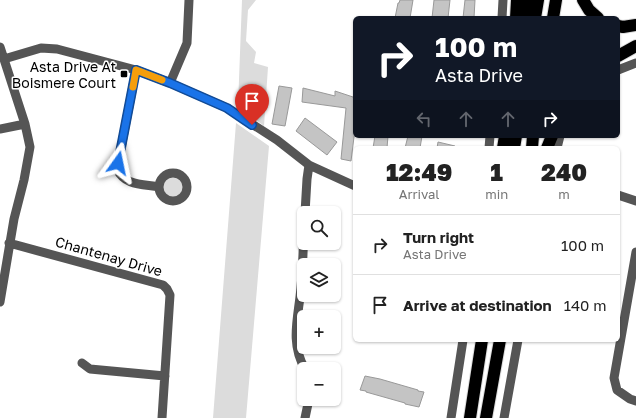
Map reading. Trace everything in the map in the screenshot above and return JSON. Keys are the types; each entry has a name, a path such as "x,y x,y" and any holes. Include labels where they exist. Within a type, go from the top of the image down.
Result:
{"highway":[{"path":"516,16 517,0"},
{"path":"524,16 527,0"},
{"path":"535,16 538,0"},
{"path":"553,16 556,0"},
{"path":"584,0 589,10 596,16"},
{"path":"620,26 636,25"},
{"path":"620,55 636,46"},
{"path":"470,418 482,342"},
{"path":"486,418 500,342"}],"street":[{"path":"170,83 187,43 189,0"},
{"path":"502,16 503,0"},
{"path":"0,47 25,124 30,148 9,243 0,302"},
{"path":"4,59 40,48 57,49 136,70 227,108 277,140 309,165 353,185"},
{"path":"620,69 636,63"},
{"path":"136,70 117,169 126,181 159,187"},
{"path":"0,129 25,124"},
{"path":"305,206 309,165"},
{"path":"620,196 636,200"},
{"name":"Chantenay Drive","path":"9,243 163,285 167,289 170,295 162,418"},
{"path":"302,362 297,353 296,320 300,297 303,250"},
{"path":"636,252 614,378 617,390 630,399 636,401"},
{"path":"451,418 463,342"},
{"path":"504,418 518,342"},
{"path":"82,363 90,369 165,376"},
{"path":"304,418 307,406"}],"shaded area":[{"path":"242,0 256,0 248,10 246,41 256,52 254,63 268,67 264,126 238,106"},
{"path":"236,123 269,146 246,418 213,418"},
{"path":"173,177 180,180 183,187 180,194 173,197 166,194 163,187 166,180"}],"building":[{"path":"400,0 413,0 410,16 395,16"},
{"path":"434,0 450,0 448,16 432,16"},
{"path":"465,0 475,0 474,16 463,16"},
{"path":"279,86 292,88 285,126 272,124"},
{"path":"303,88 335,96 335,91 353,97 354,138 351,161 341,159 346,108 302,102"},
{"path":"305,118 337,142 327,155 296,131"},
{"path":"375,138 388,138 387,146 373,146"},
{"path":"408,138 422,138 420,146 406,146"},
{"path":"438,142 455,146 437,146"},
{"path":"365,376 424,392 419,407 360,390"}],"slow traffic":[{"path":"133,87 136,70 162,80"}],"place":[{"name":"Asta Drive At Boismere Court","path":"124,74"}],"route":[{"path":"118,163 136,70 227,108 252,125"}]}
